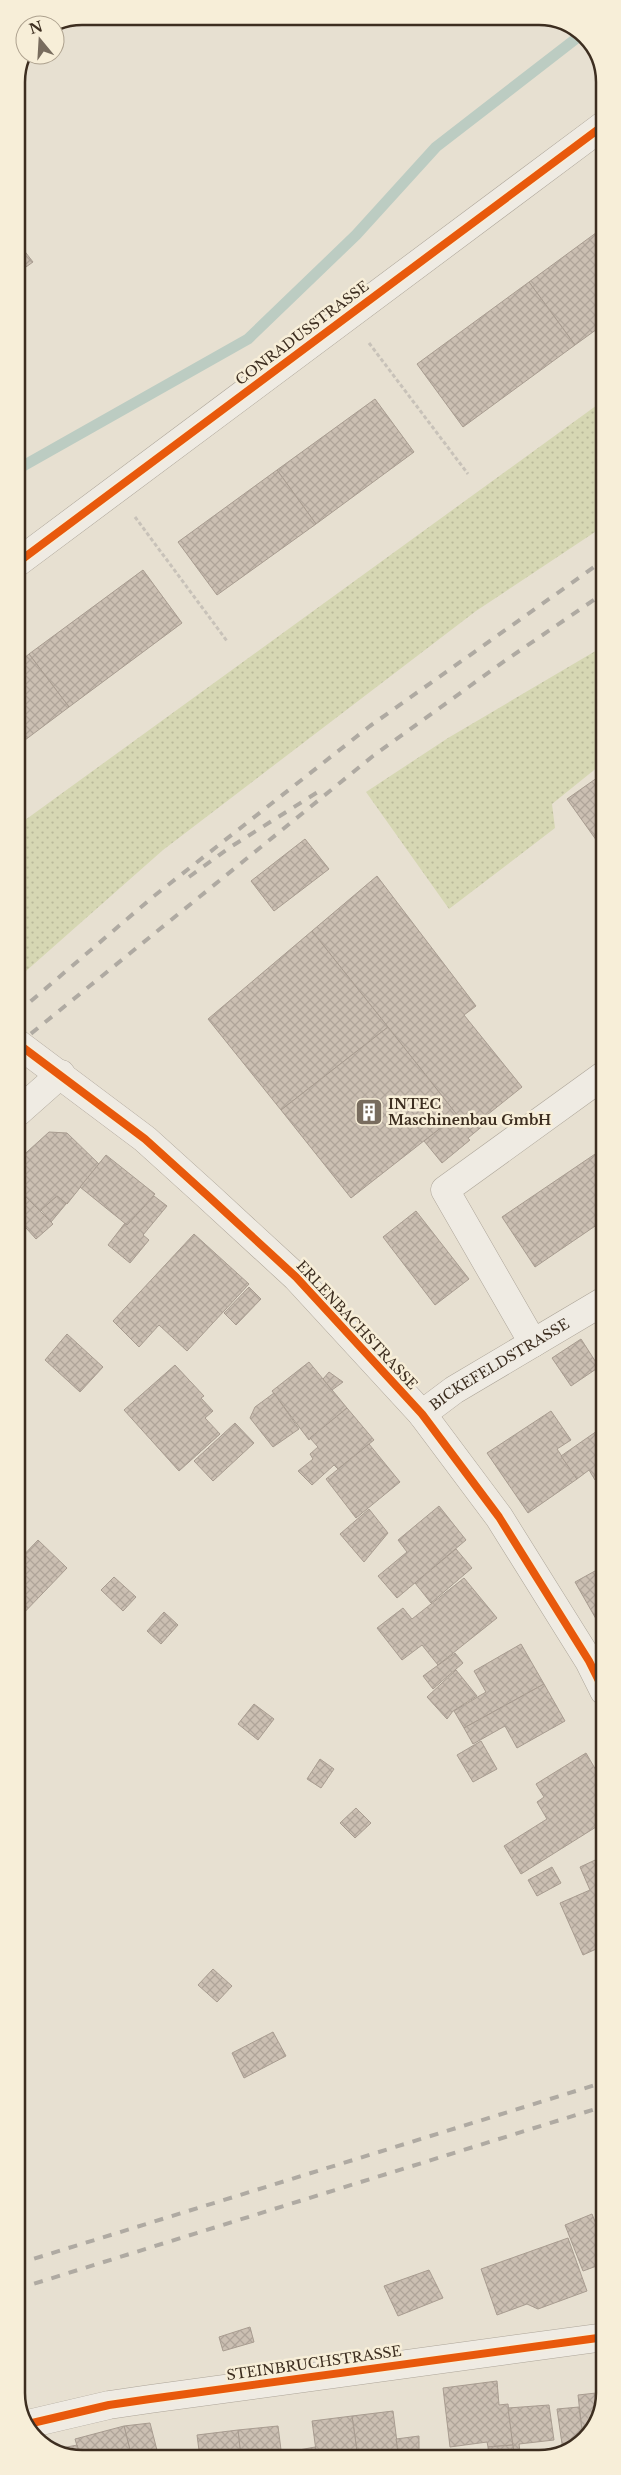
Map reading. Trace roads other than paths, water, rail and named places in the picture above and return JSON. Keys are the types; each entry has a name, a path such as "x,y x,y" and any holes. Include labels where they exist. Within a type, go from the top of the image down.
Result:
{"street":[{"name":"CONRADUSSTRASSE","path":"25,556 347,314 596,131"},
{"name":"ERLENBACHSTRASSE","path":"25,1049 145,1138 296,1277 422,1414 500,1517 596,1675"},
{"path":"25,1106 61,1074"},
{"path":"533,1342 445,1190 596,1081"},
{"name":"BICKEFELDSTRASSE","path":"422,1414 454,1390 596,1306"},
{"name":"STEINBRUCHSTRASSE","path":"34,2423 109,2405 150,2398 596,2339"}],"waterway":[{"path":"25,465 248,339 356,235 436,147 576,38"}],"railway":[{"path":"25,1006 154,896 370,726 596,566"},
{"path":"25,1039 373,756 506,660 596,598"},
{"path":"189,877 229,848 321,790"},
{"path":"25,2262 596,2085"},
{"path":"25,2287 596,2109"}],"place":[{"name":"INTEC Maschinenbau GmbH","path":"369,1112"}]}
